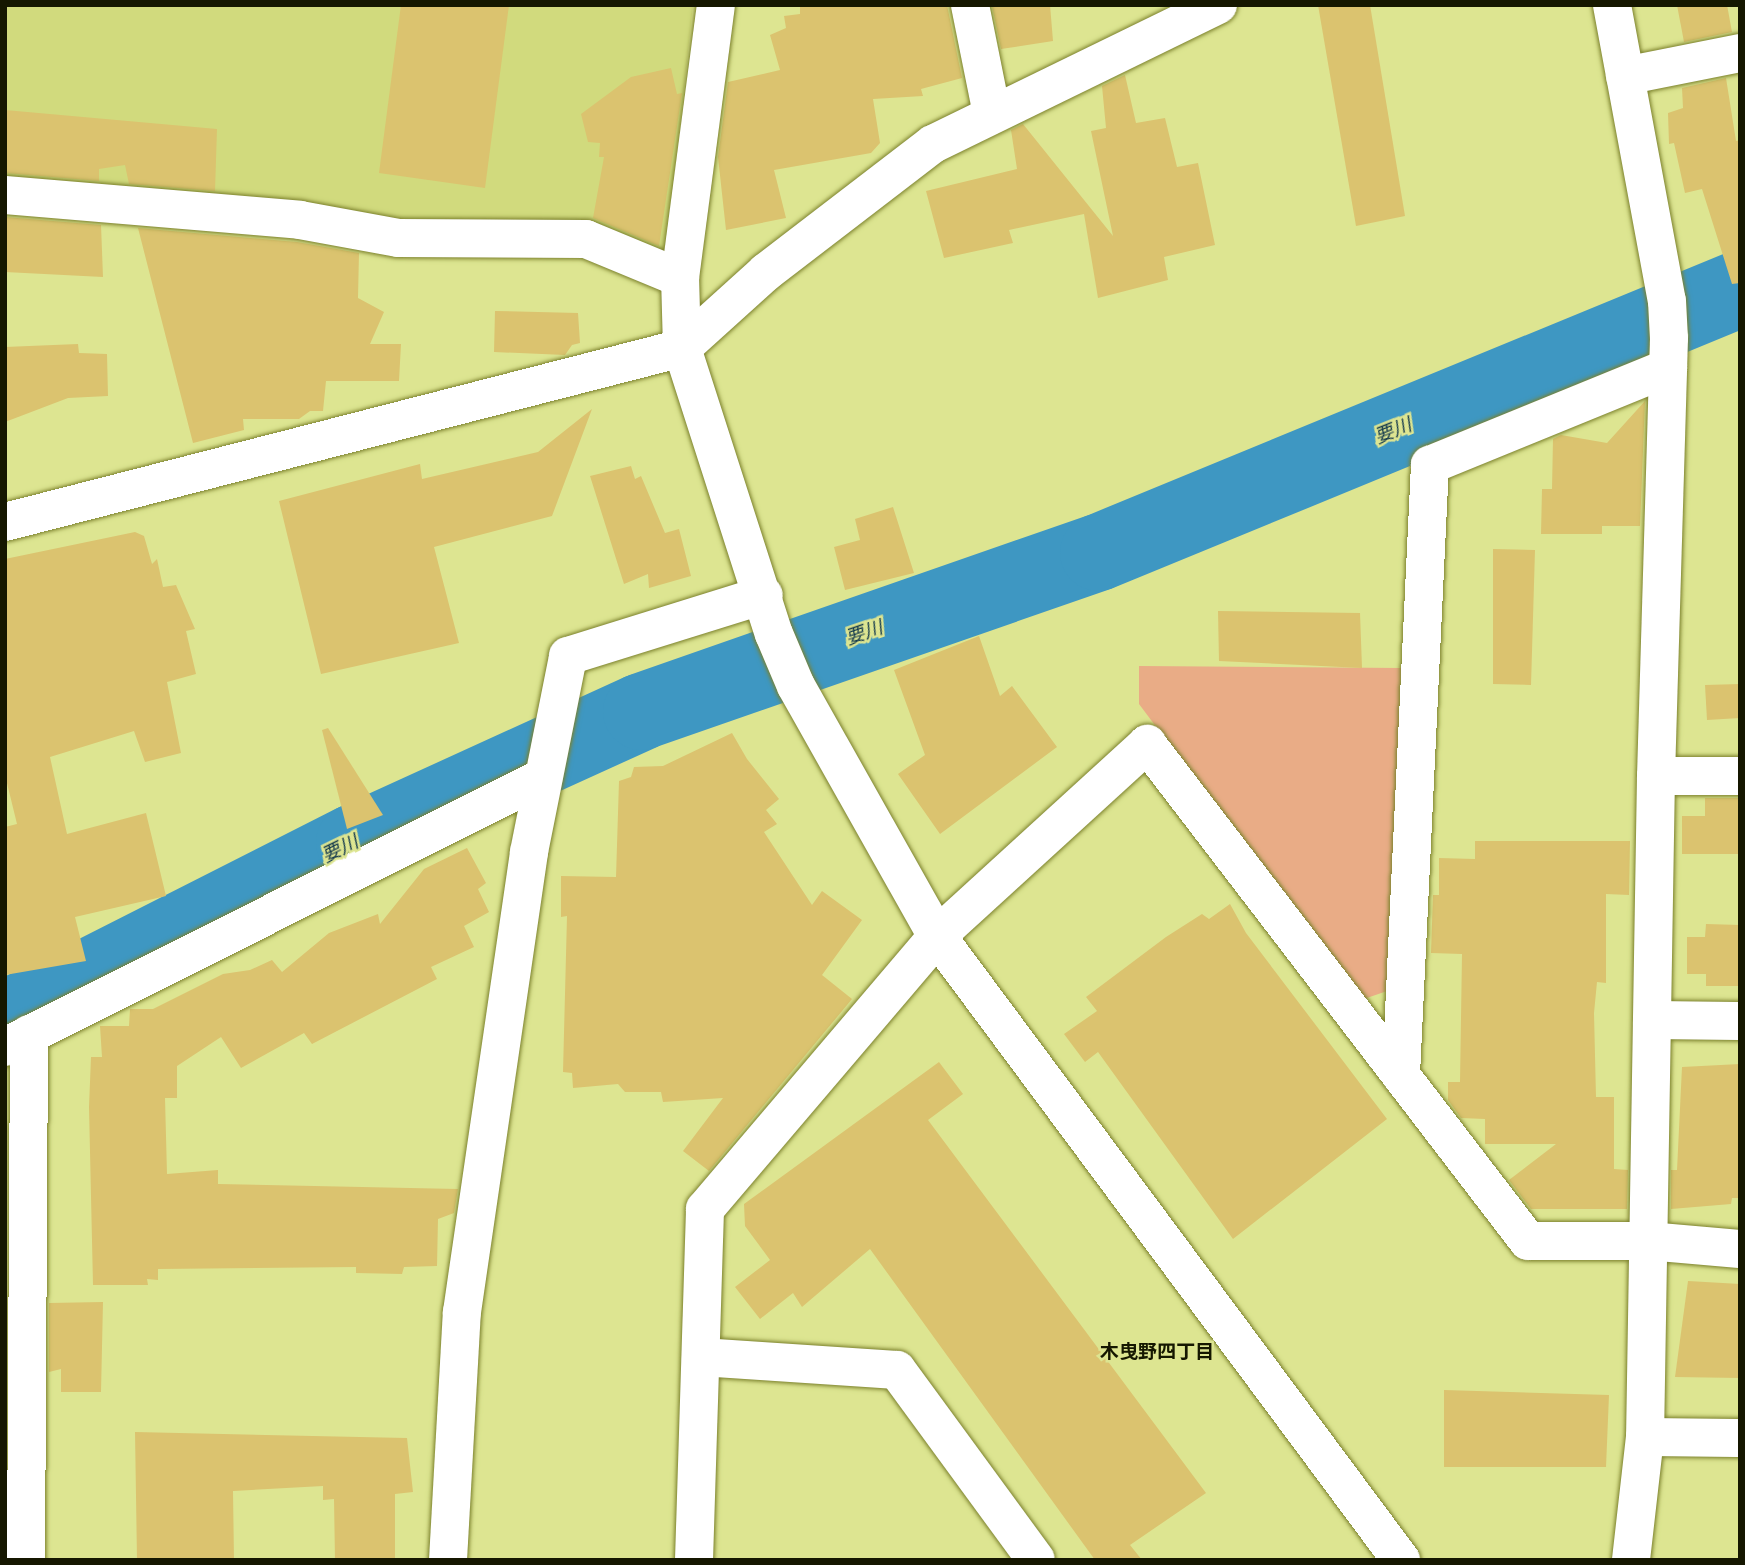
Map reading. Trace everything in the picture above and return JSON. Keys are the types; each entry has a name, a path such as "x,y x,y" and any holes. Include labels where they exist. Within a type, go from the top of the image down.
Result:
{"street":[{"path":"716,5 680,278 682,348 764,595 774,634 796,686 937,936 1401,1560"},
{"path":"970,5 992,114"},
{"path":"5,522 682,348 766,272 933,144 1173,15 1218,5"},
{"path":"1612,5 1667,301 1668,353 1656,776 1645,1437 1631,1560"},
{"path":"1625,76 1740,53"},
{"path":"5,195 300,220 398,238 586,239 680,278"},
{"path":"1401,1075 1430,465 1668,353"},
{"path":"448,1560 461,1312 543,777 568,656 764,595"},
{"path":"694,1560 705,1209 937,936 1147,744 1528,1241 1648,1241 1740,1249"},
{"path":"1656,776 1740,775"},
{"path":"26,1560 17,1041 543,777"},
{"path":"1652,1020 1740,1021"},
{"path":"701,1357 897,1370 1036,1560"},
{"path":"1645,1437 1740,1438"}],"shaded area":[{"path":"5,5 693,5 665,262 404,227 5,184"},
{"path":"1139,666 1401,668 1390,990 1361,1000 1139,704"}],"building":[{"path":"401,5 509,5 485,188 379,173"},
{"path":"800,5 947,5 962,78 921,89 923,96 873,99 880,143 871,153 774,170 786,218 726,230 718,157 728,82 780,70 770,35 786,28 784,16 800,14"},
{"path":"1050,5 1053,41 1001,49 992,6"},
{"path":"1318,5 1370,5 1405,216 1356,226"},
{"path":"1677,5 1727,5 1732,32 1684,42"},
{"path":"671,68 677,94 682,93 659,246 593,218 604,157 599,157 600,143 588,142 581,114 631,77"},
{"path":"1125,75 1136,123 1165,118 1177,167 1198,163 1215,245 1164,257 1168,280 1098,298 1084,214 1009,230 1013,243 944,258 926,191 1017,169 1011,130 1023,124 1113,236 1091,131 1106,128 1102,86"},
{"path":"1726,78 1736,141 1740,140 1740,283 1732,284 1702,189 1685,193 1674,143 1669,144 1668,113 1683,108 1682,88"},
{"path":"5,110 217,129 215,191 129,184 125,165 99,169 99,181 5,173"},
{"path":"5,217 101,225 103,277 5,272"},
{"path":"138,228 297,242 359,253 358,298 384,312 370,344 401,344 399,381 326,381 323,411 310,411 299,419 243,419 244,430 193,443"},
{"path":"495,311 578,313 580,343 572,345 565,355 494,352"},
{"path":"78,344 79,353 107,354 108,396 68,398 5,422 5,347"},
{"path":"1645,401 1640,526 1602,526 1602,534 1541,534 1542,489 1552,489 1553,439 1561,435 1607,443"},
{"path":"592,409 552,516 434,547 459,643 321,674 279,501 420,464 422,479 538,452"},
{"path":"631,466 635,479 641,476 665,533 679,529 691,576 649,588 648,574 624,584 590,476"},
{"path":"893,507 914,573 845,590 834,547 860,540 855,519"},
{"path":"135,532 144,536 152,564 157,559 163,587 176,585 195,629 186,631 196,674 167,682 181,753 145,762 134,731 50,757 67,834 146,813 166,896 75,917 86,961 5,975 5,827 17,824 5,775 5,559"},
{"path":"1493,549 1535,550 1531,685 1493,684"},
{"path":"1218,611 1360,613 1362,668 1219,661"},
{"path":"979,636 1000,696 1012,686 1057,747 940,834 898,774 925,755 894,670"},
{"path":"1740,684 1740,718 1707,720 1705,685"},
{"path":"328,728 383,815 347,829 322,730"},
{"path":"732,733 747,759 779,799 766,810 777,824 764,832 812,905 822,891 862,920 822,975 852,999 709,1171 683,1151 723,1098 663,1102 661,1092 625,1092 618,1084 573,1088 572,1073 563,1072 567,916 561,917 561,876 616,877 619,781 631,777 634,767 663,766"},
{"path":"1705,798 1740,798 1740,854 1682,854 1682,816 1705,816"},
{"path":"1475,841 1630,841 1629,895 1606,894 1606,983 1597,982 1594,1013 1596,1097 1614,1097 1614,1169 1628,1170 1627,1209 1531,1209 1509,1180 1556,1144 1485,1144 1485,1119 1461,1118 1448,1100 1448,1082 1460,1082 1462,954 1431,953 1433,895 1439,895 1439,858 1475,859"},
{"path":"467,848 486,883 478,889 489,912 464,926 474,947 431,967 437,979 312,1044 304,1033 241,1068 221,1037 177,1066 177,1098 165,1098 167,1174 218,1170 218,1184 458,1189 454,1213 438,1219 437,1266 404,1267 402,1274 356,1273 356,1267 158,1269 158,1280 147,1279 148,1285 93,1285 89,1107 91,1057 102,1057 100,1026 129,1026 130,1009 153,1009 223,974 250,970 272,960 282,972 329,933 378,914 380,924 424,869"},
{"path":"1230,904 1246,933 1387,1119 1233,1239 1098,1052 1085,1062 1064,1034 1097,1011 1086,997 1166,937 1202,914 1209,919"},
{"path":"1706,924 1740,925 1740,986 1706,986 1706,974 1687,974 1687,937 1705,937"},
{"path":"939,1062 963,1094 928,1120 1206,1493 1130,1545 1142,1560 1095,1560 870,1249 802,1307 793,1293 760,1319 735,1287 770,1260 745,1226 744,1204"},
{"path":"1740,1064 1740,1198 1732,1198 1731,1204 1671,1209 1671,1170 1677,1170 1682,1067"},
{"path":"1688,1281 1740,1284 1740,1378 1675,1377"},
{"path":"103,1302 101,1392 61,1392 61,1369 49,1372 49,1303"},
{"path":"1444,1390 1609,1395 1606,1467 1444,1467"},
{"path":"135,1432 407,1438 413,1492 395,1494 395,1560 335,1560 334,1499 323,1500 323,1486 233,1491 234,1560 137,1560"}],"waterway":[{"name":"要川","path":"5,1019 354,842 641,711 1098,552 1740,288"}],"district":[{"name":"木曳野四丁目","path":"1157,1352"}]}
